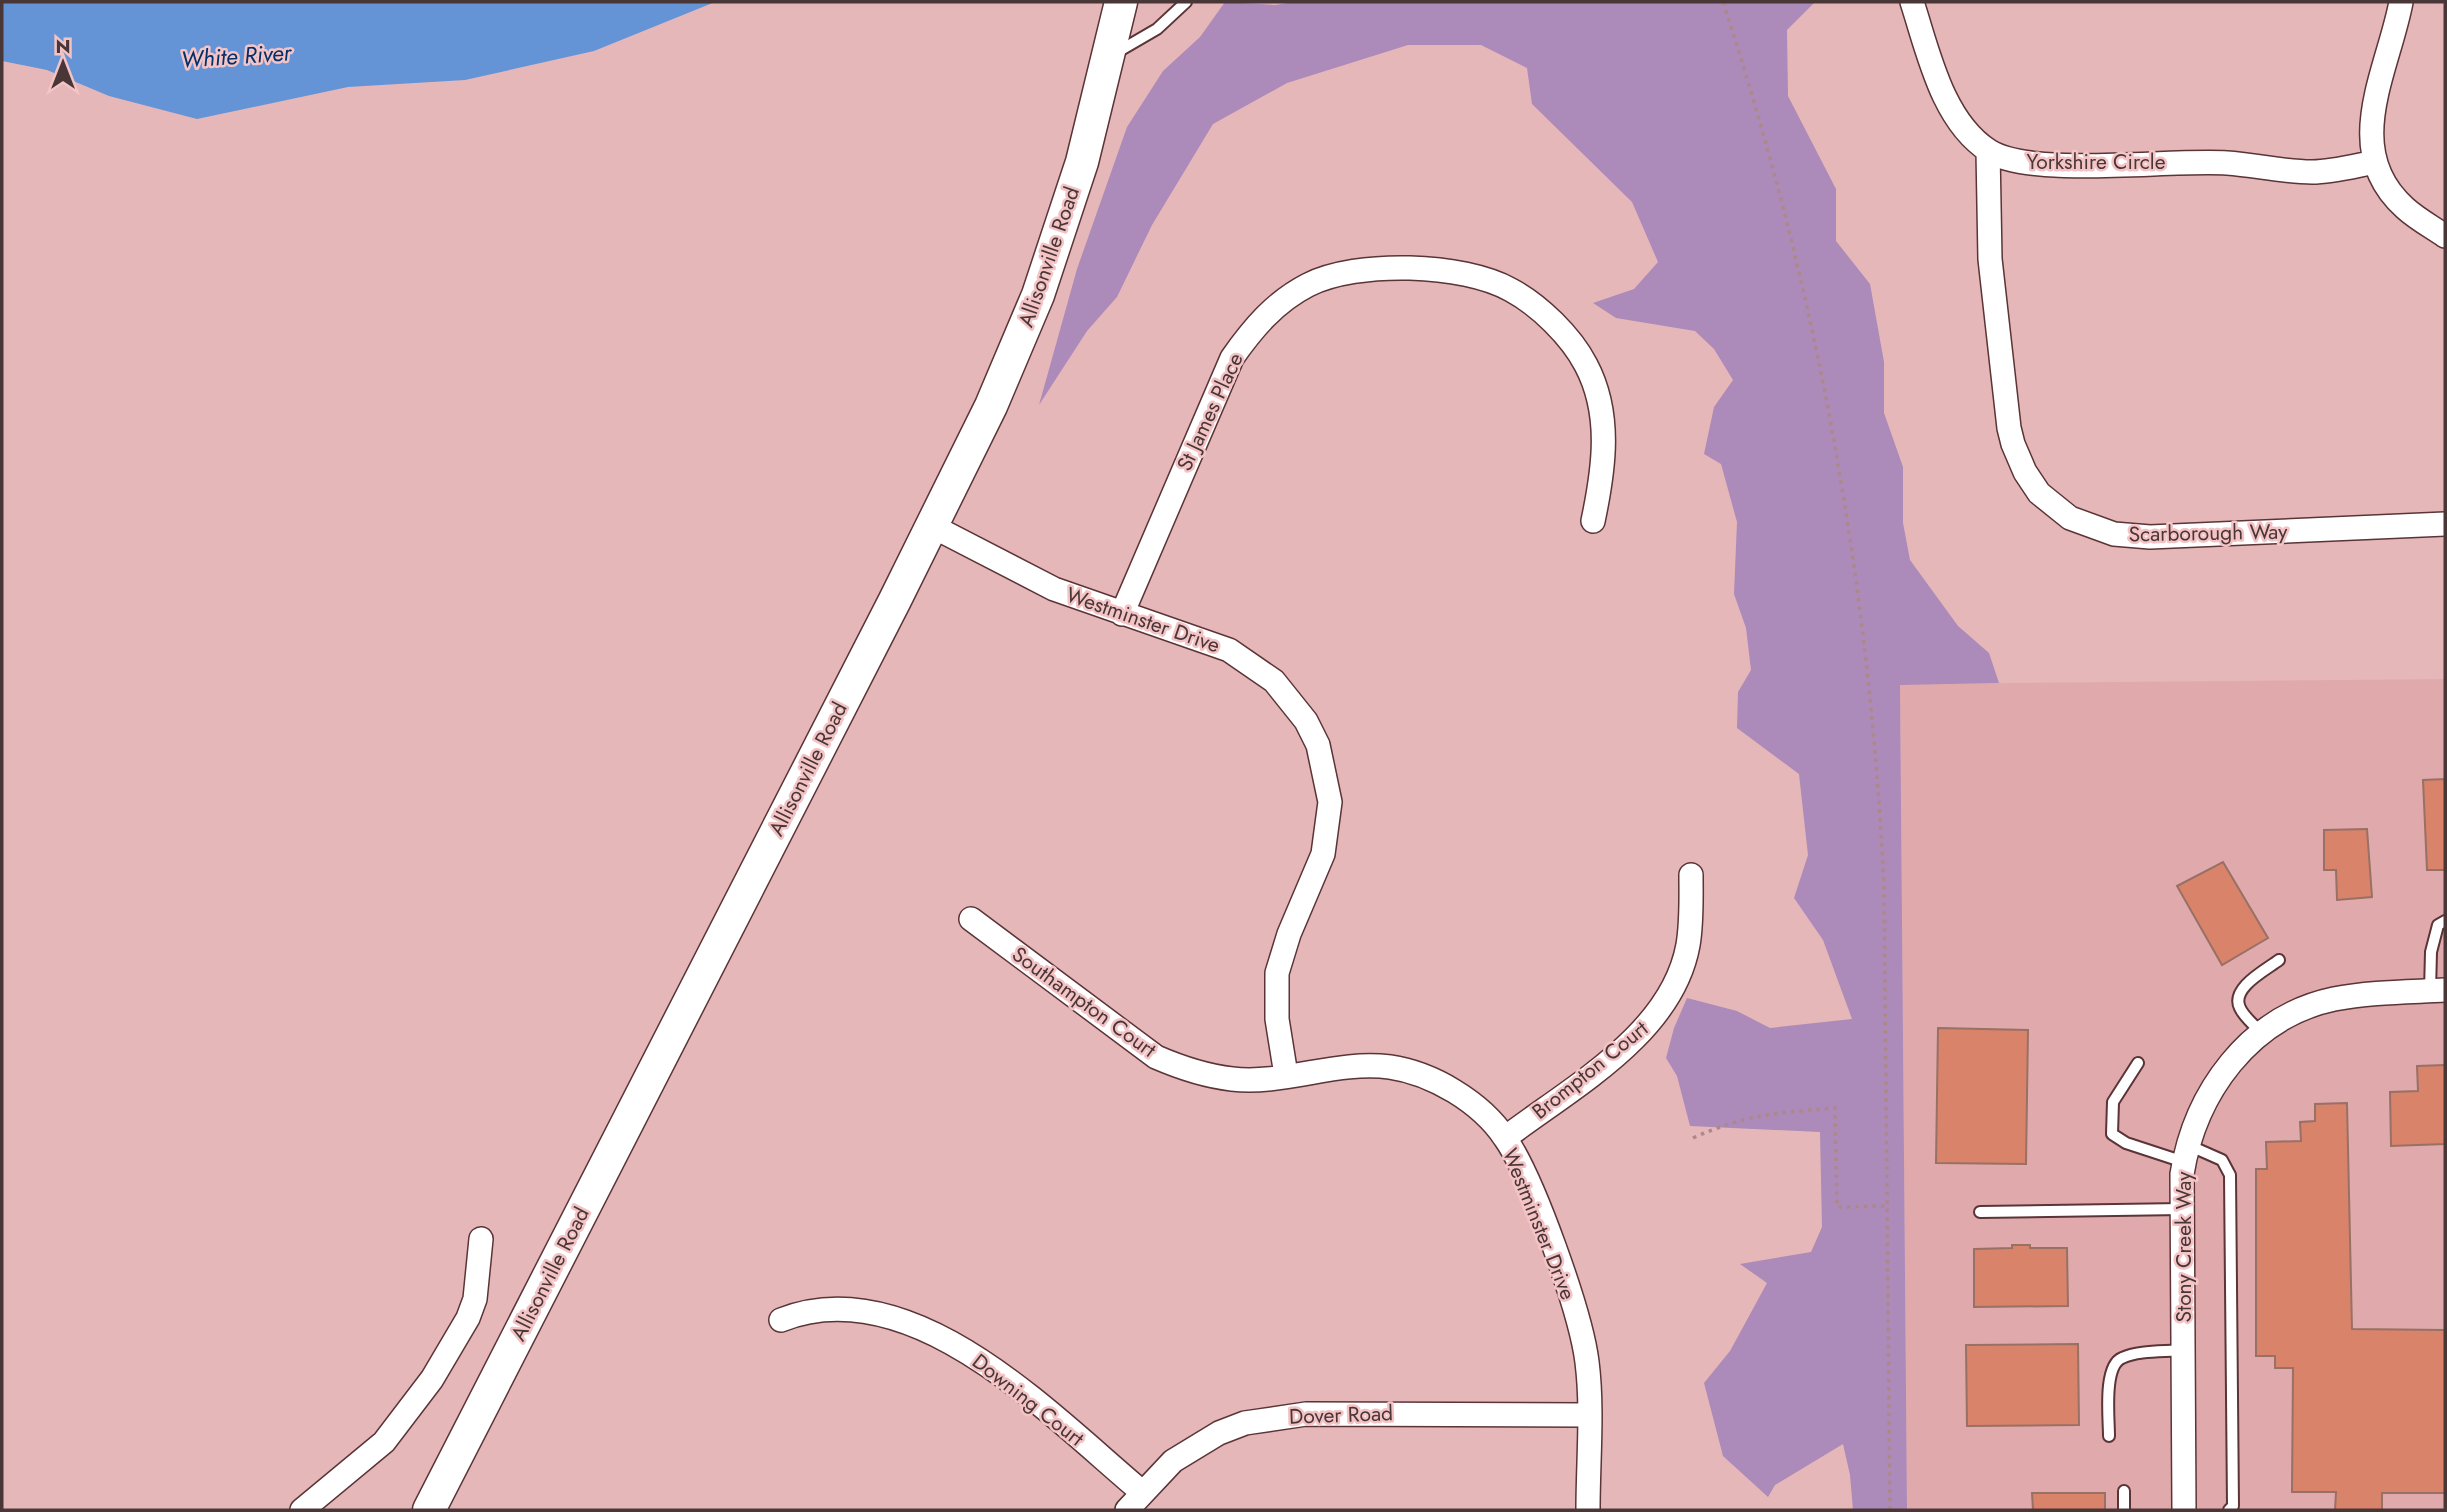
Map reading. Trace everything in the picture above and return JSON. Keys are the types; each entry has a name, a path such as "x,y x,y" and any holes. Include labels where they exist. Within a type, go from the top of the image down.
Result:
{"main road":[{"name":"Allisonville Road","path":"429,1510 991,406 1038,295 1082,162 1121,2"}],"street":[{"name":"Yorkshire Circle","path":"1912,2 1938,77 1954,112 1988,150 2024,163 2226,163 2309,172 2375,162"},
{"path":"2401,2 2372,109 2370,139 2379,175 2405,208 2445,236"},
{"name":"Scarborough Way","path":"1988,150 1988,233 2009,428 2025,472 2046,501 2086,526 2114,534 2150,537 2445,524"},
{"name":"St James Place","path":"1122,614 1232,358 1249,333 1265,315 1292,294 1311,284 1361,269 1387,266 1483,279 1510,289 1562,333 1585,364 1597,394 1605,436 1603,476 1593,521"},
{"name":"Westminster Drive","path":"932,526 1054,589 1122,614 1205,639 1250,662 1290,698 1318,745 1328,777 1328,830 1323,854 1289,934 1277,973 1277,1019 1286,1076 1350,1065 1408,1070 1470,1102 1505,1138 1544,1224 1585,1348 1588,1510"},
{"name":"Brompton Court","path":"1505,1138 1627,1045 1649,1024 1667,1001 1688,946 1691,875"},
{"name":"Southampton Court","path":"971,919 1156,1057 1181,1067 1232,1079 1286,1076"},
{"name":"Stony Creek Way","path":"2184,1510 2182,1209 2186,1153 2213,1086 2235,1057 2262,1033 2308,1007 2377,993 2438,990"},
{"path":"302,1510 384,1442 432,1379 468,1318 475,1299 481,1239"},
{"name":"Downing Court","path":"782,1320 805,1310 852,1310 885,1316 940,1338 986,1363 1142,1492"},
{"name":"Dover Road","path":"1126,1510 1173,1461 1191,1448 1227,1430 1272,1418 1320,1414 1587,1415"}],"lane":[{"path":"1108,57 1157,29 1186,2"},
{"path":"2438,990 2433,939 2438,925 2445,921"},
{"path":"2262,1033 2240,1008 2238,999 2242,988 2279,960"},
{"path":"2138,1063 2113,1102 2112,1134 2126,1143 2222,1160 2230,1175 2233,1506 2229,1510"},
{"path":"1980,1212 2182,1209"},
{"path":"2109,1436 2109,1379 2114,1366 2121,1358 2183,1350"},
{"path":"2124,1491 2124,1510"}],"path":[{"path":"1723,2 1772,160 1797,255 1835,433 1861,601 1872,704 1884,886 1890,1510"},
{"path":"1693,1138 1726,1123 1767,1113 1835,1108 1838,1207 1888,1206"}],"shaded area":[{"path":"1225,2 1275,5 1295,2 1815,2 1787,30 1788,96 1836,189 1836,241 1870,284 1884,362 1884,413 1903,467 1903,523 1910,560 1958,626 1989,653 1999,683 1900,685 1907,1510 1853,1510 1850,1475 1843,1444 1775,1485 1768,1497 1723,1456 1704,1383 1730,1351 1767,1283 1740,1264 1811,1252 1822,1227 1820,1132 1690,1126 1677,1076 1666,1058 1674,1028 1687,998 1737,1011 1770,1028 1852,1019 1823,940 1794,898 1808,855 1799,774 1737,728 1738,692 1751,670 1746,628 1734,594 1737,522 1721,464 1704,454 1714,407 1733,380 1714,349 1695,331 1616,318 1593,303 1634,289 1658,262 1632,202 1532,104 1527,68 1481,45 1408,45 1287,83 1213,124 1152,225 1117,297 1087,331 1039,405 1077,269 1127,127 1163,71 1200,37"},
{"path":"2445,679 2445,1510 1907,1510 1900,684"}],"water":[{"name":"White River","path":"2,2 715,2 594,51 465,80 348,87 197,119 109,96 47,70 2,61"}],"building":[{"path":"2445,779 2445,870 2427,870 2423,780"},
{"path":"2367,829 2372,897 2337,900 2336,870 2324,870 2324,830"},
{"path":"2223,862 2268,938 2222,965 2177,886"},
{"path":"1938,1028 2028,1030 2026,1164 1936,1163"},
{"path":"2445,1065 2445,1144 2391,1146 2390,1092 2418,1091 2417,1066"},
{"path":"2347,1103 2352,1329 2445,1330 2445,1493 2382,1493 2382,1510 2335,1510 2336,1492 2292,1492 2293,1368 2275,1368 2275,1356 2256,1356 2256,1169 2267,1169 2266,1142 2301,1141 2300,1122 2315,1121 2315,1104"},
{"path":"2012,1245 2067,1248 2068,1306 1974,1307 1974,1249 2012,1248"},
{"path":"2078,1344 2079,1425 1967,1426 1966,1345"},
{"path":"2032,1493 2105,1493 2105,1510 2033,1510"}]}
